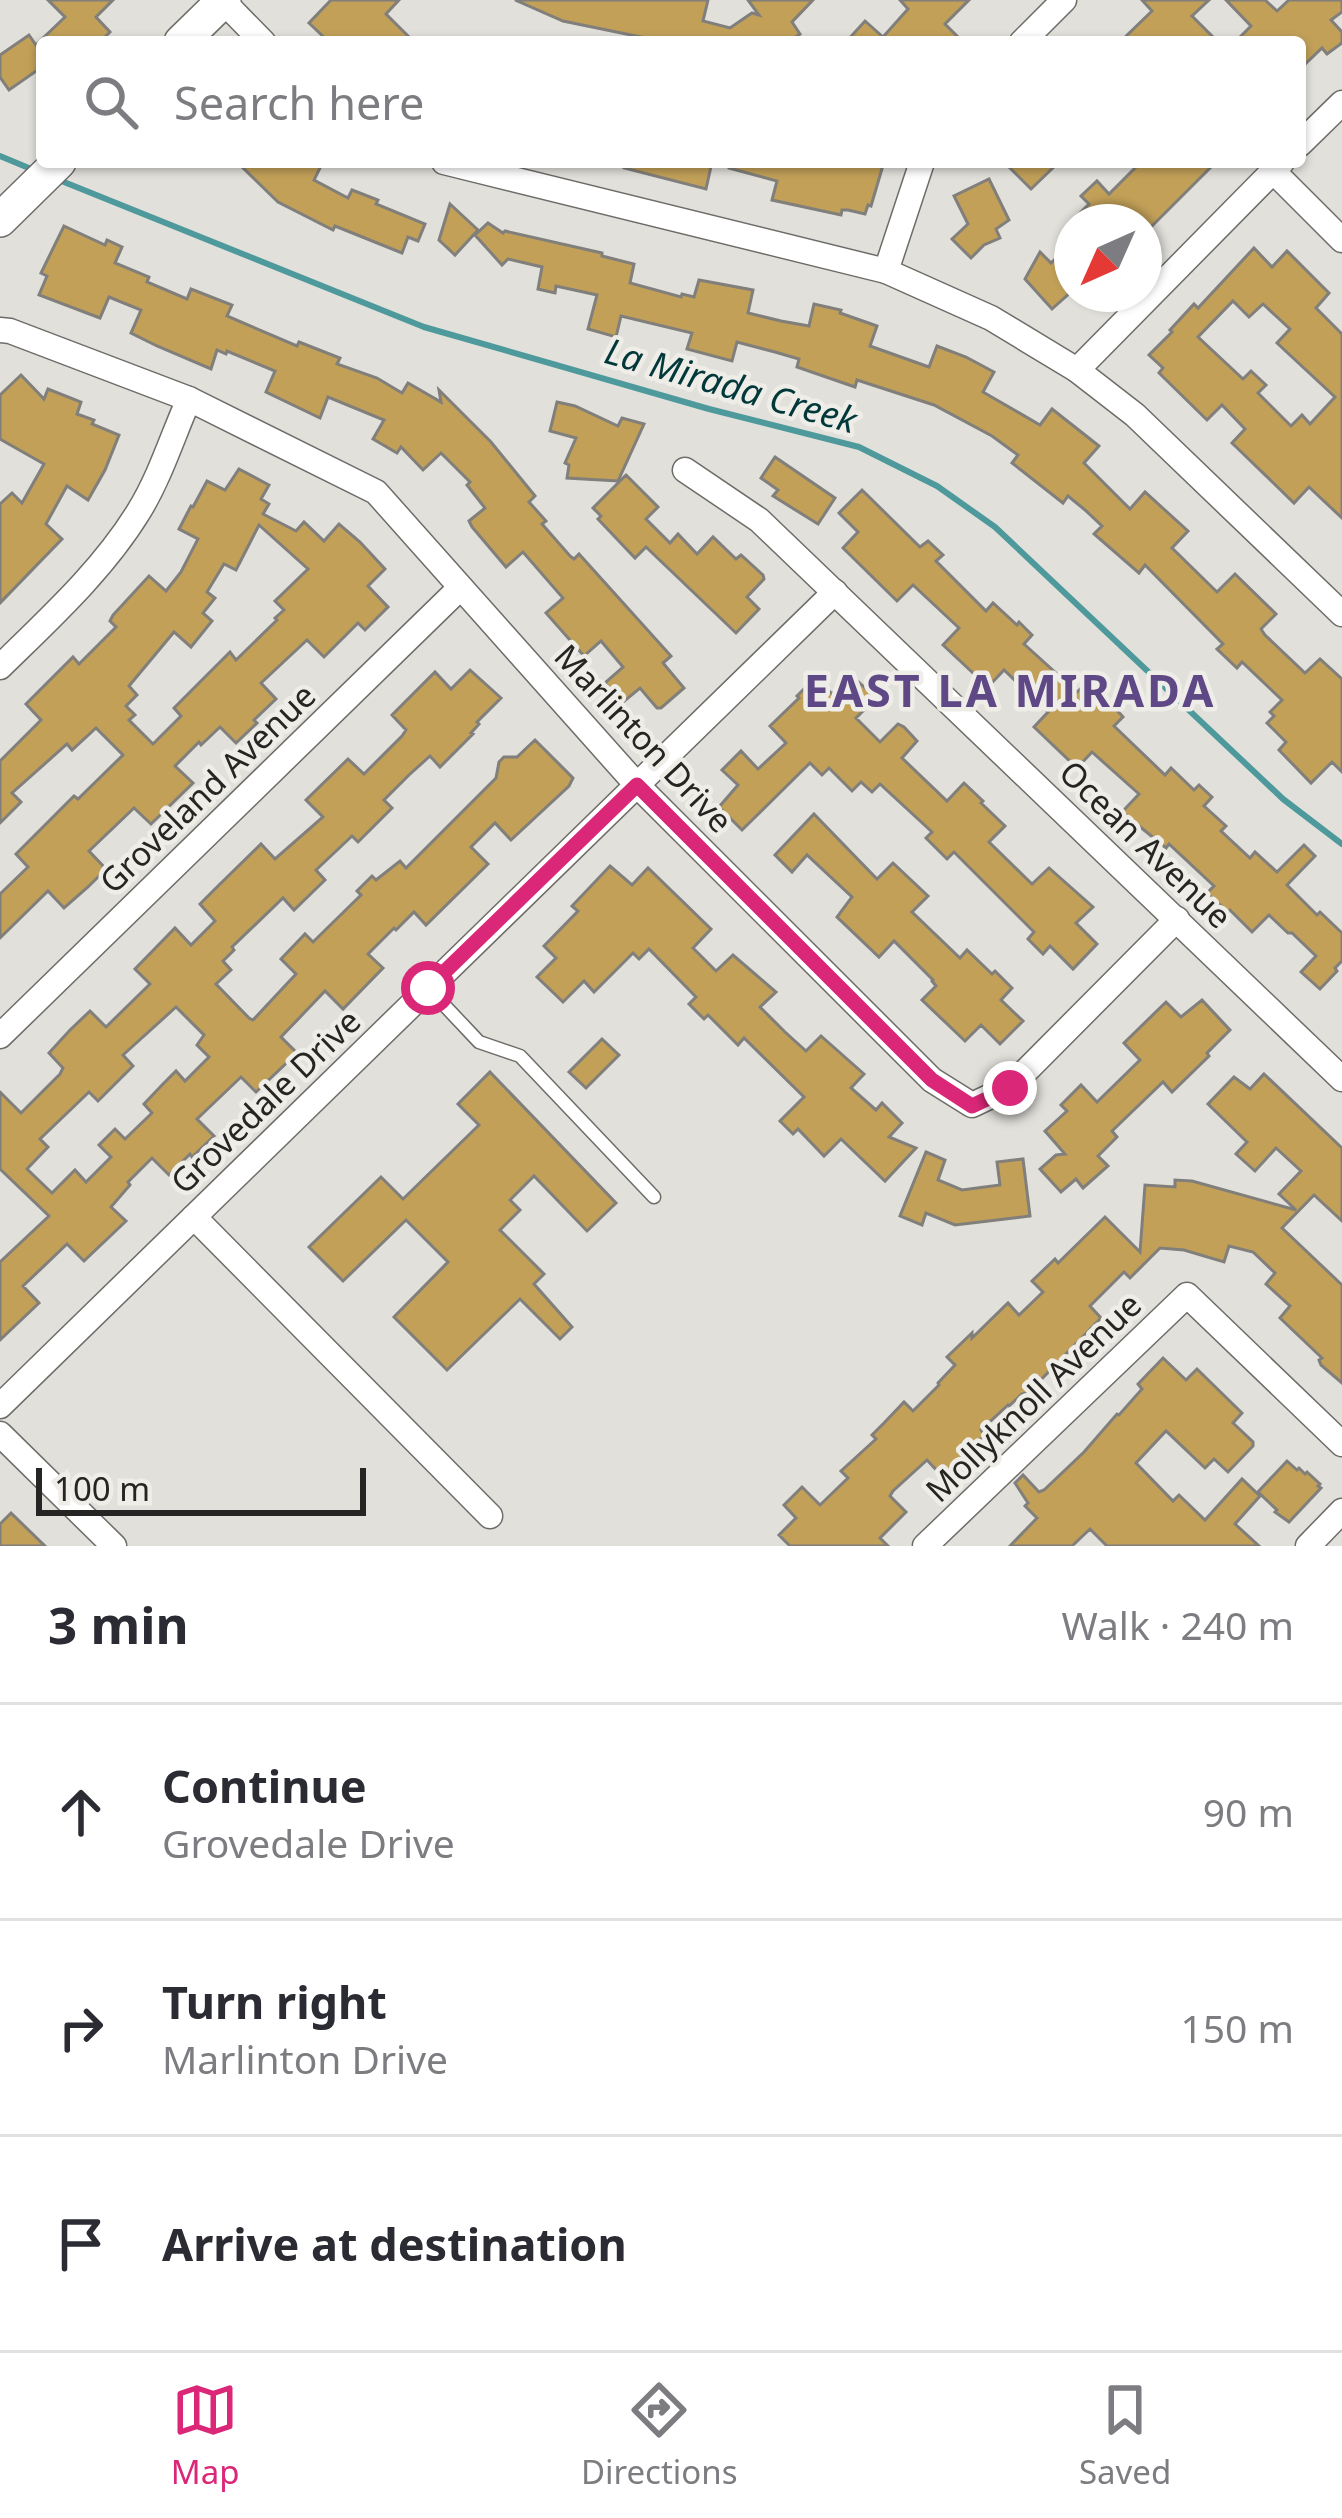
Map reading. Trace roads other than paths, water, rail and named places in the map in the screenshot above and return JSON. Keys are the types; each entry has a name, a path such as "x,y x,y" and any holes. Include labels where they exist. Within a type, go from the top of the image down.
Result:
{"main road":[{"path":"187,36 224,0"},
{"path":"0,220 53,168"}],"street":[{"path":"224,0 257,36"},
{"path":"1028,36 1064,0"},
{"path":"1306,138 1342,103"},
{"path":"468,168 886,271 991,318 1078,370 1135,415 1342,614"},
{"path":"886,271 920,168"},
{"path":"1078,370 1276,168"},
{"path":"1278,168 1342,240"},
{"name":"Marlinton Drive","path":"0,330 190,399 376,492 637,785 932,1080 972,1106 1010,1088 1178,920"},
{"path":"0,667 69,598 140,510 190,399"},
{"name":"Ocean Avenue","path":"685,470 759,520 1342,1079"},
{"name":"Groveland Avenue","path":"0,1036 460,588"},
{"name":"Grovedale Drive","path":"0,1406 835,592"},
{"path":"194,1217 490,1516"},
{"name":"Mollyknoll Avenue","path":"926,1546 1186,1294 1342,1444"},
{"path":"0,1434 114,1546"},
{"path":"1308,1546 1342,1511"}],"lane":[{"path":"428,988 479,1042 520,1056 654,1197"}],"waterway":[{"name":"La Mirada Creek","path":"0,156 36,171"},
{"name":"La Mirada Creek","path":"59,180 424,327 859,447 937,486 995,527 1283,799 1342,844"}],"district":[{"name":"EAST LA MIRADA","path":"1010,689"}]}
